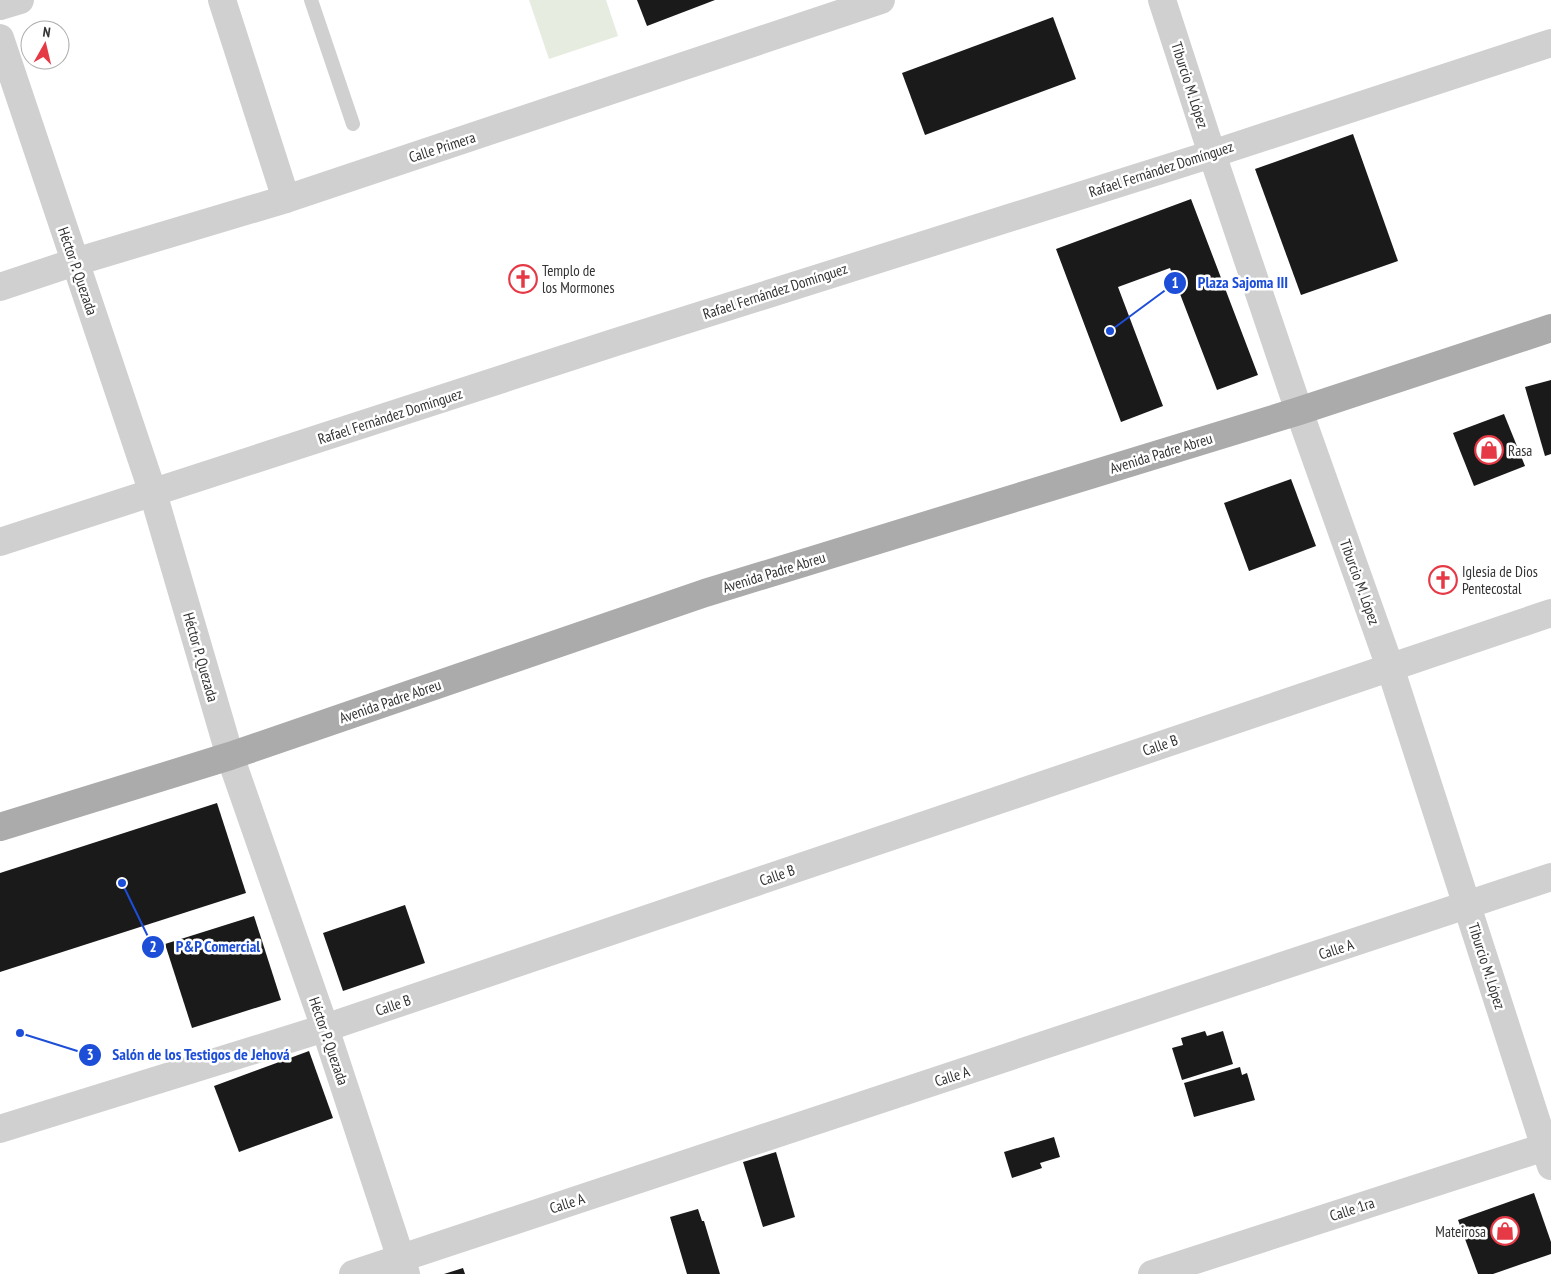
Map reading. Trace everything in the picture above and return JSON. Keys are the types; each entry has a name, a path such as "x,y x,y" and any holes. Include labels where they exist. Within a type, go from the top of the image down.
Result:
{"main road":[{"name":"Avenida Padre Abreu","path":"0,827 230,756 705,593 1299,411 1551,328"}],"street":[{"path":"0,6 20,0"},
{"path":"222,0 286,199"},
{"name":"Calle Primera","path":"0,287 75,262 286,199 881,0"},
{"name":"Tiburcio M. López","path":"1162,0 1299,411 1390,667 1549,1153"},
{"name":"Héctor P. Quezada","path":"0,38 153,493 230,756 325,1028 403,1266"},
{"name":"Rafael Fernández Domínguez","path":"0,542 616,342 1212,154 1551,42"},
{"name":"Calle B","path":"0,1129 325,1028 1551,614"},
{"name":"Calle A","path":"353,1274 403,1266 1551,878"},
{"name":"Calle 1ra","path":"1152,1274 1549,1153"}],"lane":[{"path":"310,0 353,124"}],"shaded area":[{"path":"529,0 606,0 618,36 549,59"}],"building":[{"path":"637,0 715,0 647,26"},
{"path":"1053,17 1076,79 925,135 902,73"},
{"path":"1353,134 1398,261 1301,295 1255,169"},
{"path":"1191,199 1258,375 1217,390 1170,268 1118,287 1163,406 1121,422 1056,249"},
{"path":"1551,380 1551,454 1545,456 1525,387"},
{"name":"Rasa","path":"1504,414 1525,466 1474,486 1453,433"},
{"path":"1291,479 1316,546 1249,571 1224,503"},
{"path":"217,803 246,893 0,972 0,873"},
{"path":"405,905 425,963 343,991 323,933"},
{"path":"254,916 281,1000 192,1028 165,944"},
{"path":"1205,1031 1207,1036 1223,1031 1233,1064 1182,1080 1172,1048 1183,1045 1181,1038"},
{"path":"309,1051 333,1118 239,1152 214,1086"},
{"path":"1240,1067 1242,1075 1247,1073 1255,1100 1194,1117 1184,1083"},
{"path":"1054,1137 1060,1157 1040,1163 1042,1168 1012,1178 1004,1152"},
{"path":"776,1152 795,1217 763,1227 743,1162"},
{"name":"Mateirosa","path":"1534,1193 1551,1242 1551,1254 1493,1274 1478,1274 1458,1220"},
{"path":"698,1209 702,1221 704,1221 720,1274 687,1274 670,1217"},
{"path":"463,1268 465,1274 444,1274"}],"place":[{"name":"Templo de los Mormones","path":"523,279"},
{"name":"Plaza Sajoma III","path":"1110,331"},
{"name":"Rasa","path":"1489,450"},
{"name":"Iglesia de Dios Pentecostal","path":"1443,580"},
{"name":"P&P Comercial","path":"122,883"},
{"name":"Salón de los Testigos de Jehová","path":"20,1033"},
{"name":"Mateirosa","path":"1505,1231"}]}
